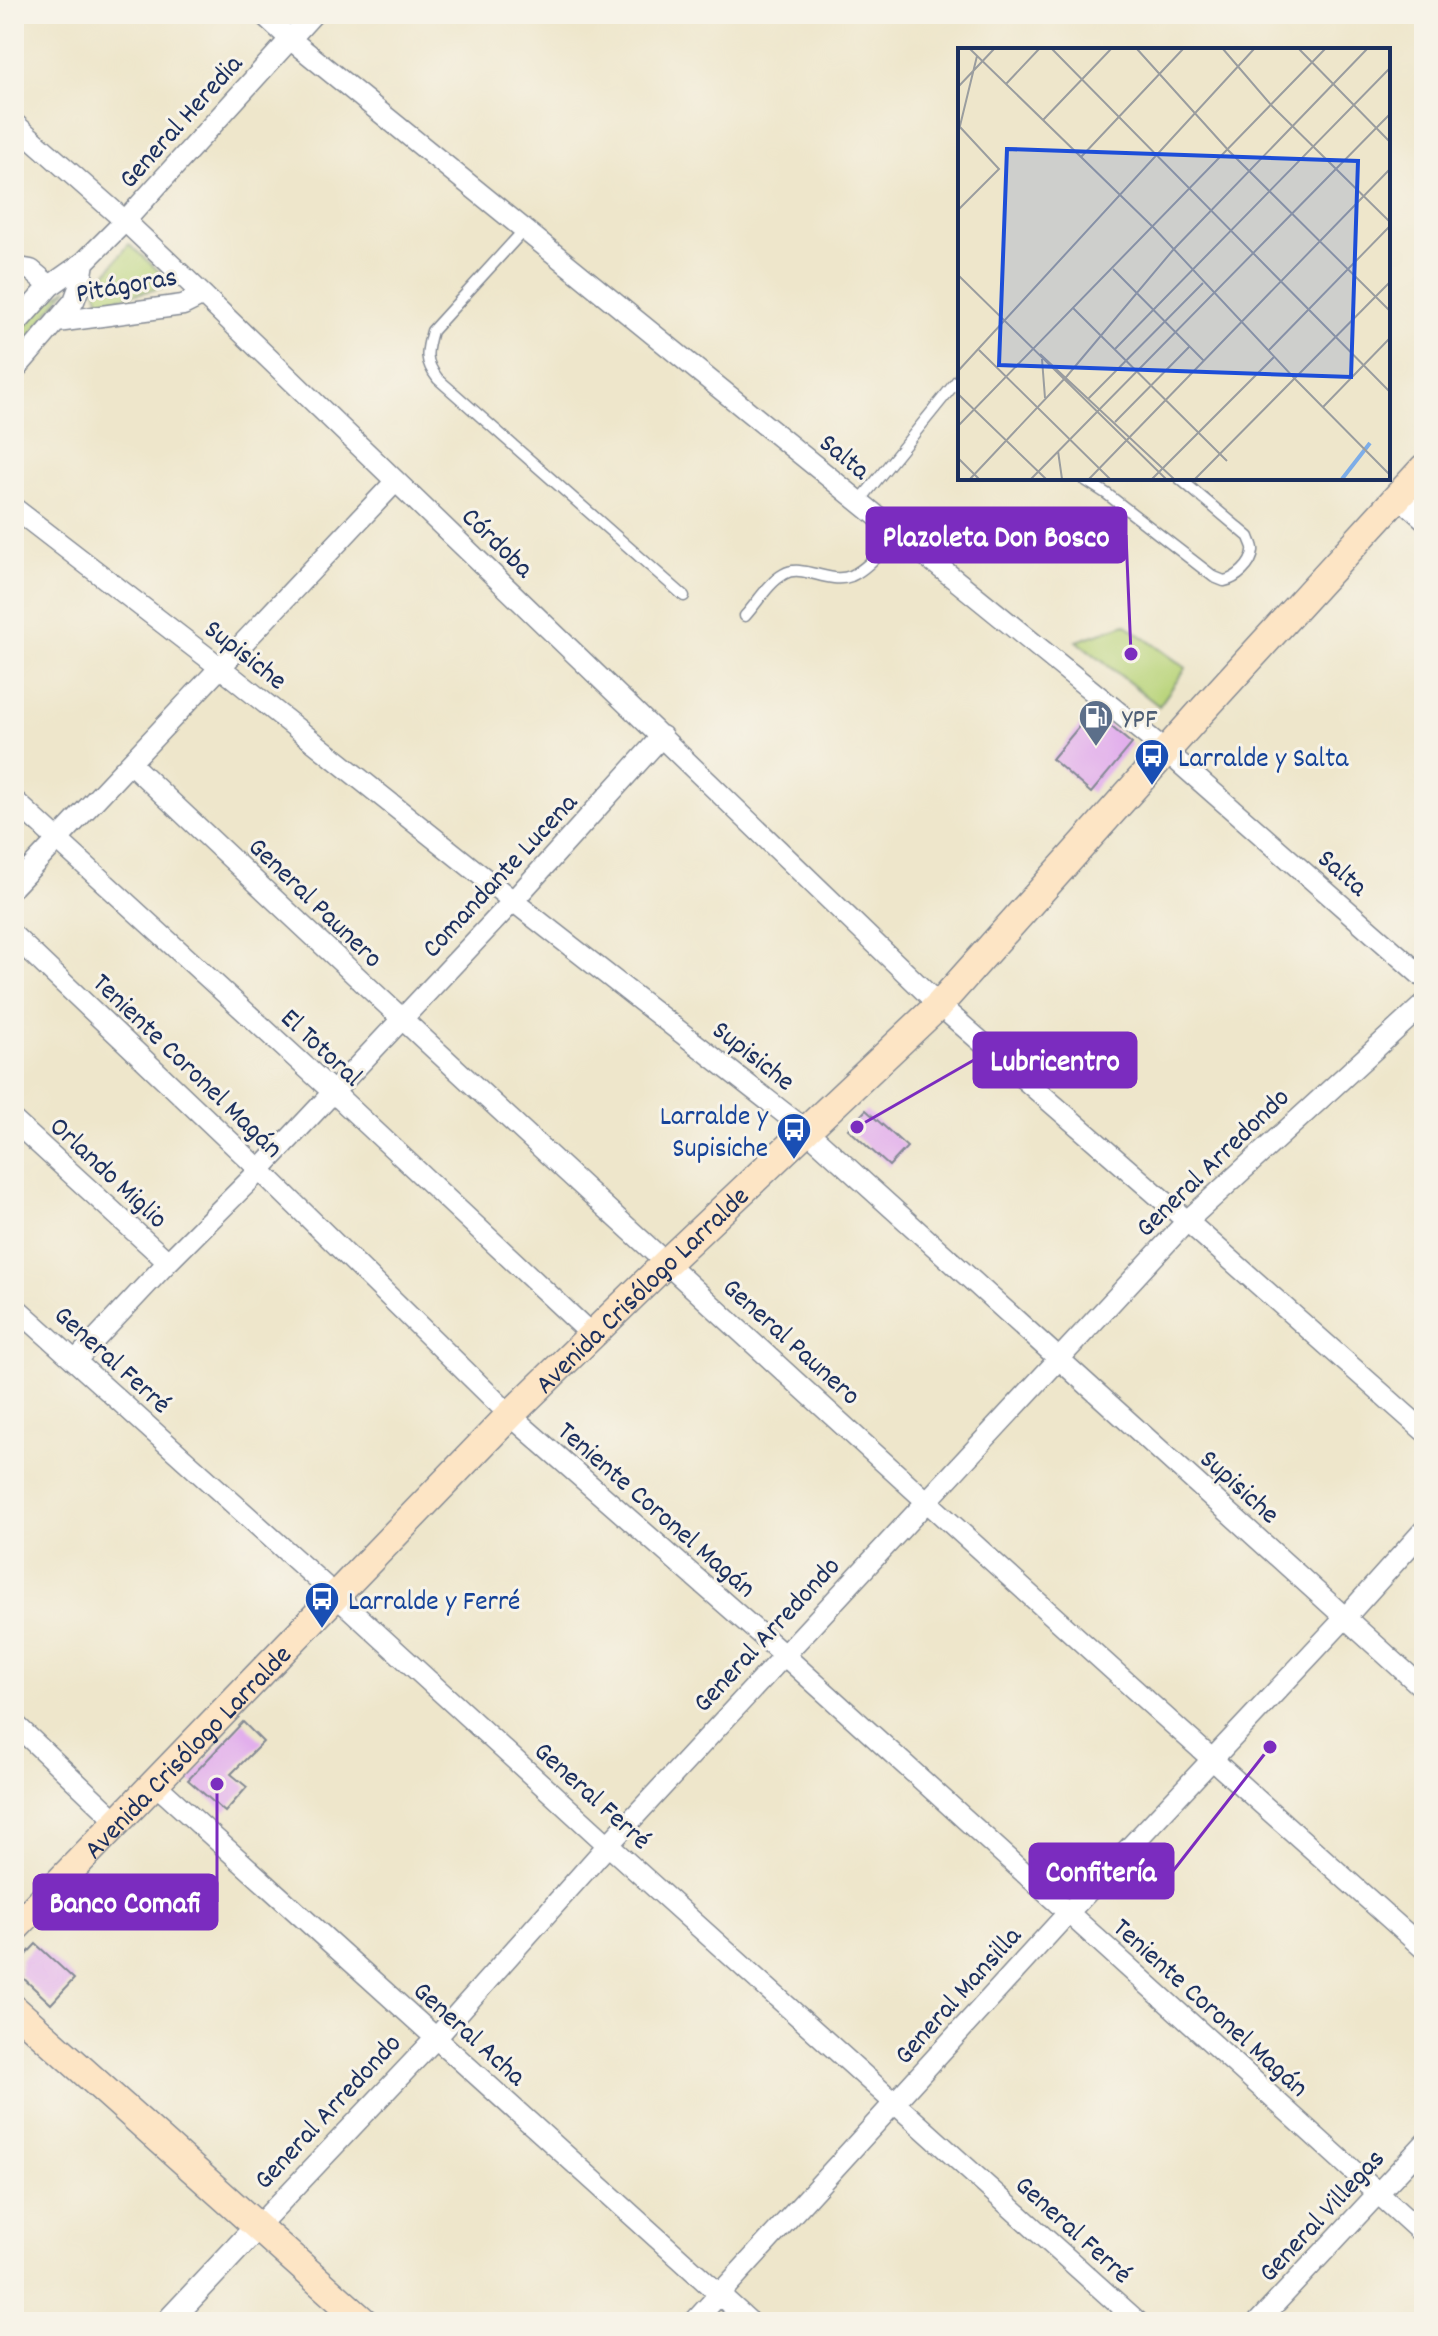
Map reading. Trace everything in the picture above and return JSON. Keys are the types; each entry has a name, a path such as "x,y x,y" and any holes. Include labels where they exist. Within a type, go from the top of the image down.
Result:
{"main road":[{"name":"Avenida Crisólogo Larralde","path":"14,1929 510,1415 939,1005 1424,468"},
{"path":"14,2009 364,2322"}],"street":[{"name":"Salta","path":"263,14 1166,751 1424,978"},
{"name":"General Heredia","path":"14,326 50,286 84,262 125,221 313,14"},
{"name":"Córdoba","path":"14,123 203,295 939,1005 1424,1431"},
{"path":"14,371 74,301 84,262"},
{"name":"Pitágoras","path":"14,267 31,270 50,286"},
{"name":"Pitágoras","path":"57,322 183,305 203,295"},
{"path":"14,886 396,481"},
{"path":"1399,497 1424,519"},
{"name":"Supisiche","path":"14,508 807,1131 1424,1689"},
{"name":"Comandante Lucena","path":"75,1361 513,901 662,736"},
{"name":"General Paunero","path":"131,764 401,1020 666,1263 1424,1949"},
{"name":"El Totoral","path":"14,800 592,1335"},
{"name":"Teniente Coronel Magán","path":"14,936 260,1170 510,1415 785,1656 1424,2235"},
{"name":"General Arredondo","path":"168,2322 436,2038 608,1845 1187,1221 1424,1004"},
{"name":"Orlando Miglio","path":"14,1121 168,1262"},
{"name":"General Ferré","path":"14,1306 1138,2322"},
{"name":"General Mansilla","path":"694,2322 1424,1530"},
{"path":"14,1723 117,1821"},
{"name":"General Acha","path":"155,1784 750,2322"},
{"name":"General Villegas","path":"1258,2322 1424,2144"}],"lane":[{"path":"524,230 432,331 427,349 429,367 438,379 684,596"},
{"path":"859,502 958,379"},
{"path":"1085,480 1214,577 1224,581 1237,577 1253,555 1254,548 1249,537 1181,480"},
{"path":"745,616 781,575 798,571 837,579 849,577 898,534"}],"green space":[{"path":"129,244 174,285 101,302 95,288"},
{"path":"68,288 14,356 14,339 48,302"},
{"path":"1125,624 1186,668 1159,706 1077,641"}],"building":[{"path":"1092,711 1132,744 1091,793 1052,759"},
{"path":"866,1110 907,1147 889,1166 848,1129"},
{"path":"243,1722 263,1742 231,1774 247,1787 225,1812 188,1780"},
{"path":"36,1944 74,1979 51,2004 20,1975 21,1960"}],"place":[{"name":"Plazoleta Don Bosco","path":"1131,654"},
{"name":"YPF","path":"1096,748"},
{"name":"Larralde y Salta","path":"1152,787"},
{"name":"Lubricentro","path":"857,1127"},
{"name":"Larralde y Supisiche","path":"794,1161"},
{"name":"Larralde y Ferré","path":"322,1630"},
{"name":"Confitería","path":"1270,1747"},
{"name":"Banco Comafi","path":"217,1784"}]}
